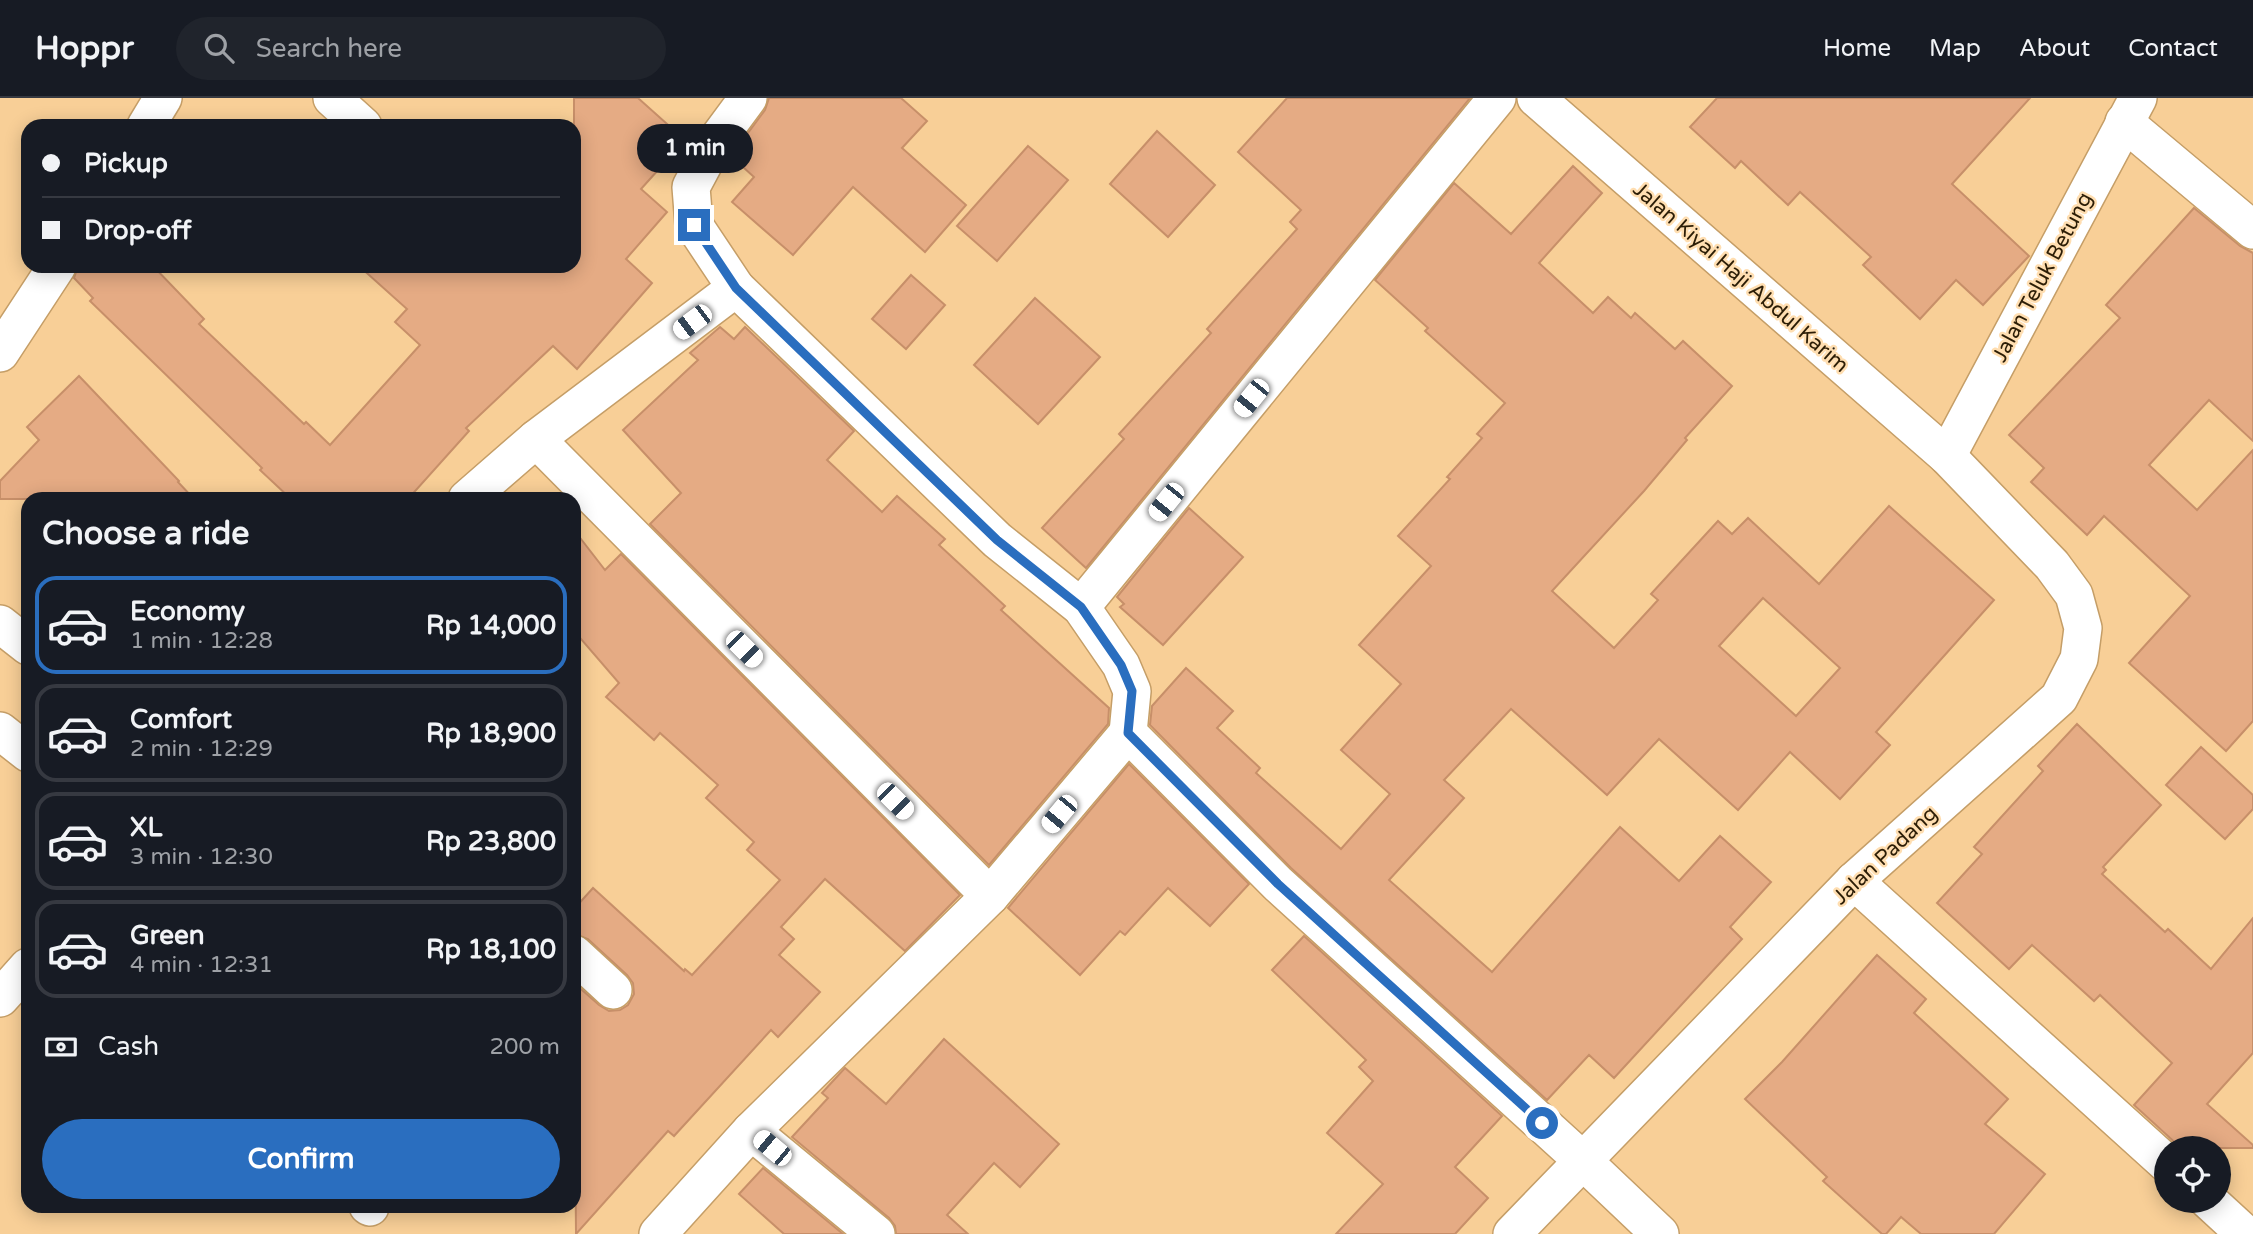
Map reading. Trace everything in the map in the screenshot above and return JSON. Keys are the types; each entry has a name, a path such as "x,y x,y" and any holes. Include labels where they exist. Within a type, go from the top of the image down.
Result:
{"street":[{"path":"150,119 163,98"},
{"path":"332,98 355,119"},
{"path":"658,1234 751,1131 990,896 1128,733 1132,691 1121,665 1081,607 997,540 736,288 694,225 691,187 715,145 748,98"},
{"path":"1081,607 1497,98"},
{"name":"Jalan Kiyai Haji Abdul Karim","path":"1536,98 1947,456"},
{"path":"2131,110 2253,230"},
{"name":"Jalan Teluk Betung","path":"1947,456 2131,110"},
{"path":"0,353 52,273"},
{"path":"475,492 536,439 736,288"},
{"path":"536,439 990,896"},
{"name":"Jalan Padang","path":"1512,1234 1854,881 2059,698 2079,660 2083,628 2074,595 2052,565 1947,456"},
{"path":"0,624 21,640"},
{"path":"0,731 21,747"},
{"path":"1128,733 1278,884 1660,1234"},
{"path":"1854,881 2154,1152"},
{"path":"581,960 613,990"},
{"path":"0,998 21,975"},
{"path":"751,1131 876,1234"},
{"path":"2222,1213 2245,1234"}],"building":[{"path":"574,98 638,98 685,140 641,189 667,212 626,259 652,283 577,369 553,346 466,428 469,431 414,492 284,492 90,301 93,298 74,278 76,273 160,273 204,319 199,324 304,424 306,422 330,445 420,345 395,322 407,309 367,273 581,273 581,119 574,119"},
{"path":"769,98 901,98 927,121 902,148 966,205 925,252 853,187 793,255 732,202 754,177 731,156 765,110"},
{"path":"1287,98 1470,98 1086,568 1042,528 1124,439 1119,434 1211,333 1207,329 1297,229 1290,222 1301,210 1238,152"},
{"path":"1717,98 2030,98 1952,184 2029,256 1983,305 1956,280 1920,319 1863,265 1871,257 1800,192 1788,205 1741,161 1735,168 1690,127"},
{"path":"1157,131 1215,185 1168,237 1110,184"},
{"path":"1028,146 1068,180 997,261 957,226"},
{"path":"1573,166 1602,193 1539,263 1593,313 1608,297 1631,318 1635,313 1675,349 1683,341 1732,386 1685,438 1687,440 1644,491 1552,591 1614,648 1658,600 1651,594 1718,521 1732,534 1748,518 1819,584 1889,506 1994,600 1876,732 1890,745 1840,799 1790,752 1738,810 1659,739 1607,795 1511,709 1444,780 1464,798 1389,880 1492,972 1620,827 1679,881 1720,836 1771,882 1730,927 1742,939 1614,1078 1589,1055 1547,1100 1291,868 1150,725 1152,706 1186,668 1233,711 1217,728 1260,768 1256,773 1341,849 1390,794 1341,750 1401,684 1359,645 1431,566 1398,536 1450,479 1447,477 1482,438 1477,434 1505,403 1425,331 1428,328 1375,280 1454,183 1511,234","holes":["1763,598 1840,668 1796,716 1719,646"]},
{"path":"2194,208 2240,246 2253,253 2253,441 2209,400 2149,465 2197,510 2253,450 2253,721 2226,751 2129,663 2190,596 2104,516 2087,535 2031,482 2044,468 2009,435 2120,318 2106,305"},
{"path":"911,275 945,305 906,349 872,319"},
{"path":"1035,298 1100,357 1038,424 974,365"},
{"path":"720,327 734,339 745,327 854,431 827,460 882,512 897,496 945,539 939,545 1005,606 1001,610 1109,708 1108,724 989,865 650,524 681,493 623,430 698,360 690,353"},
{"path":"79,376 187,492 21,492 21,499 0,499 0,481 39,440 27,427"},
{"path":"1189,508 1243,557 1163,645 1120,607 1124,604 1117,597"},
{"path":"581,539 605,570 621,554 960,895 905,951 825,879 781,927 794,939 779,955 820,992 778,1037 771,1030 674,1136 668,1131 576,1234 576,1213 581,1213 581,989 609,1011 620,1010 628,1005 634,994 633,983 627,975 588,939 581,936 581,901 593,888 684,971 685,969 692,975 780,880 747,850 754,842 706,798 718,785 660,733 654,740 606,697 619,683 581,639"},
{"path":"2077,724 2161,805 2103,867 2106,870 2102,874 2165,932 2168,929 2211,969 2253,918 2253,1053 2207,1104 2253,1145 2253,1148 2231,1148 2231,1136 2168,1136 2134,1105 2172,1063 2100,995 2094,1001 2032,945 2009,969 1937,903 1982,854 1974,847 2043,771 2038,766"},
{"path":"2201,747 2253,795 2253,809 2225,839 2166,785"},
{"path":"1129,764 1249,884 1210,926 1168,888 1125,935 1120,931 1080,975 1008,908"},
{"path":"1304,936 1502,1116 1455,1167 1488,1198 1455,1234 1336,1234 1383,1184 1327,1133 1373,1081 1359,1067 1366,1060 1272,970"},
{"path":"1877,955 1926,999 1914,1013 2008,1099 1985,1124 2045,1174 1994,1234 1921,1234 1901,1217 1886,1234 1882,1234 1823,1181 1827,1177 1745,1099 1782,1062"},
{"path":"944,1039 1059,1144 1020,1187 994,1163 947,1215 968,1234 896,1234 895,1226 889,1218 792,1137 828,1098 822,1093 845,1068 886,1104"},
{"path":"763,1168 843,1234 784,1234 739,1194"}],"route":[{"path":"694,225 736,288 997,540 1081,607 1121,665 1132,691 1128,733 1278,884 1542,1123"}]}
